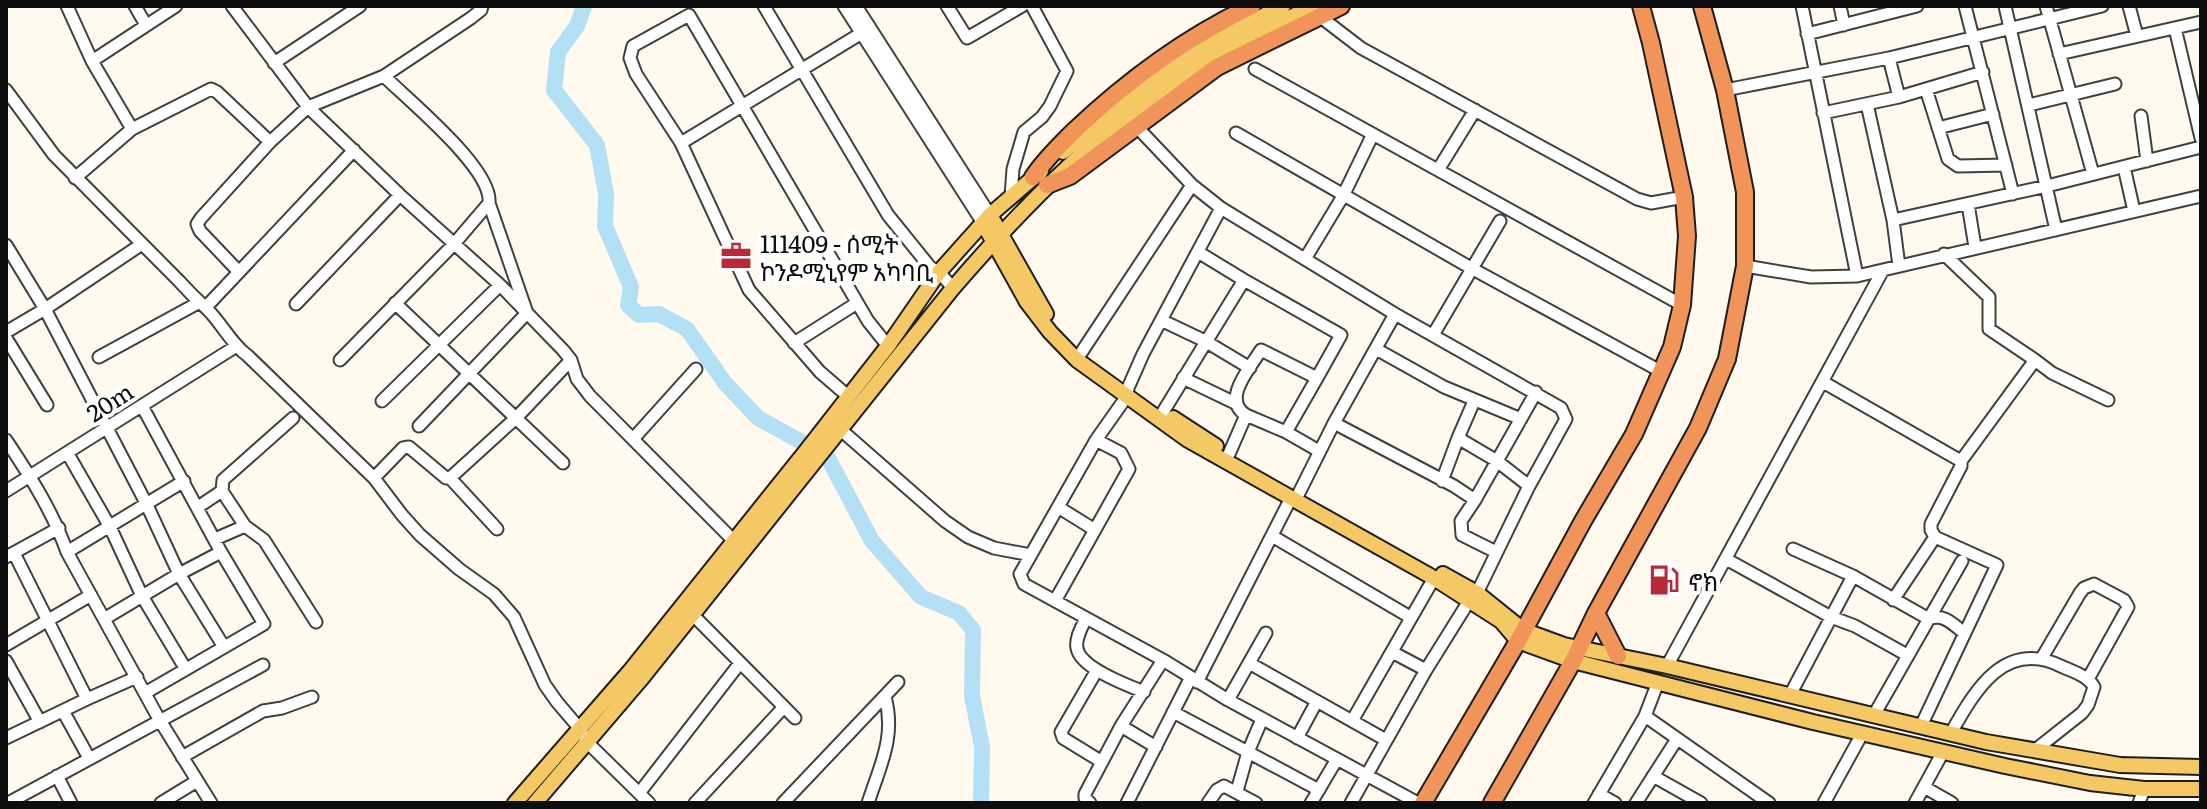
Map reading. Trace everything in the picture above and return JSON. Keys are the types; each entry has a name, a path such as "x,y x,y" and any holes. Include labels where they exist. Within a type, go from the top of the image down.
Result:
{"highway":[{"path":"1040,181 1051,154 1107,101 1164,57 1252,6"},
{"path":"1040,181 1070,176 1217,67 1316,11 1341,6"},
{"path":"1421,803 1521,635 1634,434 1672,347 1682,305 1687,236 1684,197 1641,6"},
{"path":"1492,803 1698,428 1727,359 1745,266 1745,192 1725,90 1702,6"},
{"path":"1596,613 1618,656"}],"main road":[{"path":"824,440 841,430 1040,181 1118,108 1189,58 1283,6"},
{"path":"1062,161 1204,63 1316,11"},
{"path":"525,800 588,743 693,615 824,440 849,397 939,272 1011,197 1040,181"},
{"path":"987,219 1008,269 1027,302 1077,360 1295,495 1434,578 1473,597"},
{"path":"996,237 1044,311 1081,353 1188,440 1295,495 1473,597 1521,635 1658,682 1862,734 2142,796 2201,789"},
{"path":"974,264 992,262 1008,269"},
{"path":"525,800 733,540 810,457"},
{"path":"1576,655 1618,656 1667,666 2034,751 2120,765 2201,767"},
{"path":"1887,739 1892,720"}],"street":[{"path":"67,6 92,61 132,129"},
{"path":"135,6 146,25"},
{"path":"92,61 176,6"},
{"path":"232,6 308,107 500,285 571,360 583,387 733,540"},
{"path":"274,63 360,6"},
{"path":"239,272 197,224 270,142 308,107 384,76 471,18 482,6"},
{"path":"764,6 888,215 930,267 953,288"},
{"path":"844,6 865,30 987,219"},
{"path":"856,6 865,30"},
{"path":"947,6 967,38 1022,6"},
{"path":"1011,197 1013,169 1024,132 1050,106 1067,71 1032,6"},
{"path":"1802,6 1857,276"},
{"path":"1840,6 1844,25"},
{"path":"1965,6 2013,194"},
{"path":"2005,6 2056,230"},
{"path":"1725,90 1889,58 2011,29 2047,12 2102,6"},
{"path":"2129,6 2137,36"},
{"path":"1807,34 1912,7"},
{"path":"1316,11 1361,48 1637,199 1651,203 1684,197"},
{"path":"2047,12 2093,174"},
{"path":"849,397 820,372 749,290 681,143 636,74 630,58 633,46 689,15 857,303 888,346"},
{"path":"2059,54 2201,22"},
{"path":"2175,28 2201,138"},
{"path":"681,143 865,30"},
{"path":"1889,58 1899,97"},
{"path":"1255,69 1682,305"},
{"path":"1823,113 1899,97 1983,72"},
{"path":"384,76 472,162 486,182 489,203 527,313"},
{"path":"2029,105 2115,84"},
{"path":"75,178 132,129 211,89 270,142"},
{"path":"1926,89 1948,159 1958,166 2006,165"},
{"path":"6,90 54,155 202,305 235,347 374,478 420,535 494,594 514,617 545,685 588,743 649,803"},
{"path":"1867,104 1893,220 1899,266"},
{"path":"1438,170 1475,110"},
{"path":"1938,128 1993,114"},
{"path":"2141,116 2147,161"},
{"path":"1135,125 1192,185 1221,208 1395,314 1536,392 1561,408 1566,419 1473,597 1426,670 1351,803"},
{"path":"1236,133 1471,268 1662,372"},
{"path":"1305,259 1343,196 1373,134"},
{"path":"1893,220 2047,186 2201,147"},
{"path":"99,357 202,305 239,272 354,150"},
{"path":"2124,167 2134,211"},
{"path":"1081,353 1192,185"},
{"path":"296,304 400,195"},
{"path":"1745,266 1811,277 1857,276 2201,196"},
{"path":"340,360 454,244 489,203"},
{"path":"1968,204 1975,247"},
{"path":"1221,208 1143,354 1127,392 1020,574 1021,580 1262,719 1421,803"},
{"path":"1433,335 1500,221"},
{"path":"47,405 6,335 142,244"},
{"path":"6,245 45,309 108,428 179,574 224,647"},
{"path":"1198,252 1341,335 1286,432"},
{"path":"1944,254 1989,297 1989,329 2052,373 2108,400"},
{"path":"1667,666 1883,270"},
{"path":"1163,412 1244,280"},
{"path":"382,401 500,285"},
{"path":"395,303 563,463"},
{"path":"794,343 857,303"},
{"path":"419,426 527,313"},
{"path":"1127,803 1173,712 1194,680 1395,314"},
{"path":"1163,321 1250,368"},
{"name":"20m","path":"6,491 235,347"},
{"path":"1376,349 1474,401 1521,419"},
{"path":"1235,403 1236,393 1261,350 1317,378"},
{"path":"450,478 517,417 571,360"},
{"path":"1921,726 1997,565 1935,537 1931,524 1961,461 2035,360"},
{"path":"633,439 696,369"},
{"path":"1183,378 1235,403 1246,415 1286,432 1319,451"},
{"path":"1823,382 1961,461"},
{"path":"1496,552 1462,535 1461,521 1536,392"},
{"path":"1442,481 1474,401"},
{"path":"142,406 264,624 145,693"},
{"path":"1229,454 1246,415"},
{"path":"293,418 223,480 222,491 245,526 264,540 316,622"},
{"path":"1334,423 1475,500"},
{"path":"841,430 945,521 968,537 994,548 1031,555"},
{"path":"1458,438 1497,461 1529,486"},
{"path":"6,440 59,528 67,552 159,719 211,803"},
{"path":"1055,601 1129,469 1121,453 1096,440"},
{"path":"374,478 403,448 409,447 446,478 450,478 497,529"},
{"path":"68,454 110,527 142,596 185,668"},
{"path":"67,552 184,481"},
{"path":"198,507 222,491"},
{"path":"1058,507 1095,530"},
{"path":"215,539 245,526"},
{"path":"59,528 10,555 49,620 87,699"},
{"path":"1272,536 1410,617"},
{"path":"1893,600 1935,537"},
{"path":"1793,549 1853,576 1929,619 1937,616 1945,618 1964,633"},
{"path":"104,619 221,552"},
{"path":"1726,559 1907,655"},
{"path":"1874,715 1962,561"},
{"path":"1790,695 1853,576"},
{"path":"1352,721 1434,578"},
{"path":"2043,656 2080,593 2094,584 2124,600 2128,607 2088,679"},
{"path":"8,641 91,595"},
{"path":"693,615 795,718"},
{"path":"1086,618 1078,636 1077,652 1097,670 1144,692"},
{"path":"1228,700 1266,633"},
{"path":"1392,652 1426,670"},
{"path":"1951,733 1974,691 2001,668 2009,662 2043,656 2088,679 2094,687 2088,705 2034,751"},
{"path":"1090,803 1085,794 1121,726 1163,660"},
{"path":"6,661 40,722"},
{"path":"640,792 740,663"},
{"path":"1249,663 1386,740"},
{"path":"8,803 263,665"},
{"path":"1097,670 1061,732 1063,738 1102,762"},
{"path":"6,738 137,677"},
{"path":"783,803 898,682"},
{"path":"1615,803 1597,799 1645,716 1658,682"},
{"path":"182,757 263,711 312,697"},
{"path":"868,803 886,748 891,719 885,697"},
{"path":"1297,738 1317,701"},
{"path":"695,803 783,708"},
{"path":"63,711 89,758"},
{"path":"1173,712 1319,790"},
{"path":"1645,716 1769,803"},
{"path":"1237,791 1248,752 1262,719"},
{"path":"1121,726 1156,747"},
{"path":"1824,803 1862,734"},
{"path":"1636,803 1677,739"},
{"path":"1915,803 1943,752"},
{"path":"1311,803 1337,759"},
{"path":"57,776 71,803"},
{"path":"1653,776 1701,803"},
{"path":"161,803 197,781"},
{"path":"1208,803 1224,786 1256,803"},
{"path":"1924,787 1952,803"}],"waterway":[{"path":"584,6 577,26 558,52 554,90 597,145 606,194 605,226 631,287 628,305 639,315 659,314 687,329 725,383 758,418 827,456 872,541 921,597 959,613 973,630 972,696 982,747 981,803"}],"place":[{"name":"111409 - ሰሚት ኮንዶሚኒየም አካባቢ","path":"736,256"},
{"name":"ኖክ","path":"1664,580"}]}
